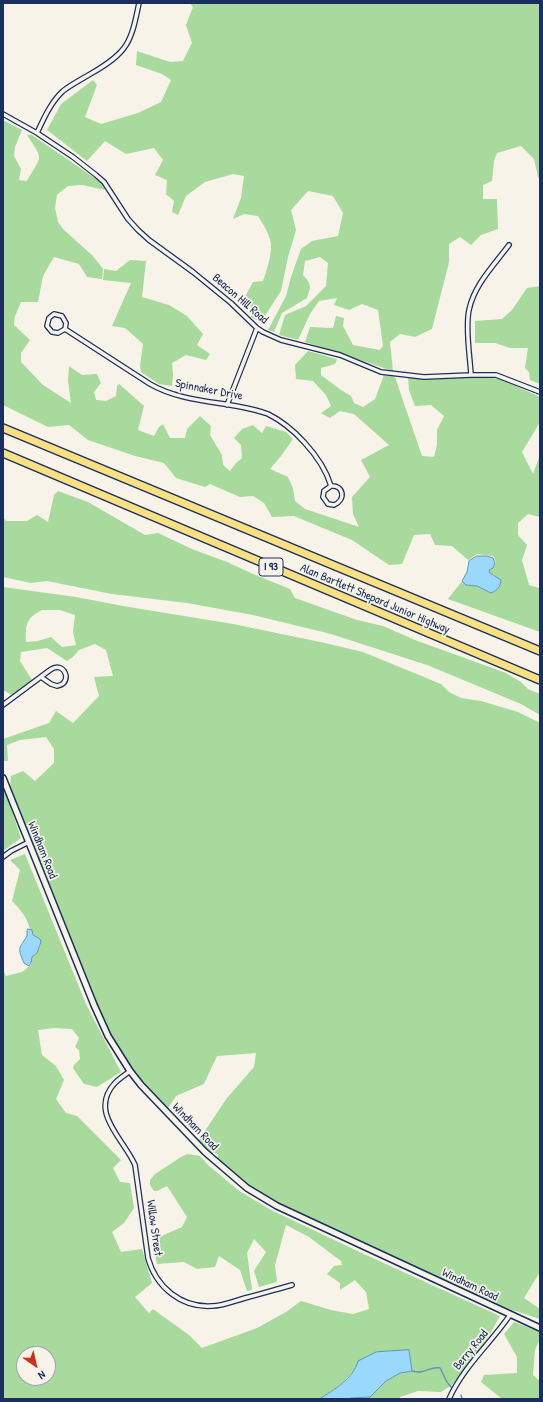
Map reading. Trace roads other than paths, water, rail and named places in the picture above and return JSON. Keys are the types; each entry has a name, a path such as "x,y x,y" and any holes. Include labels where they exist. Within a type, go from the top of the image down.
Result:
{"highway":[{"name":"Alan Bartlett Shepard Junior Highway","path":"3,428 540,651"},
{"name":"Alan Bartlett Shepard Junior Highway","path":"3,453 540,680"}],"street":[{"path":"37,133 50,107 63,92 111,62 126,47 133,30 139,3"},
{"name":"Beacon Hill Road","path":"3,114 37,133 72,157 104,182 128,219 138,230 231,303 257,328 275,338 340,355 381,372 424,377 496,375 540,392"},
{"path":"471,375 468,319 470,304 480,284 509,245"},
{"name":"Spinnaker Drive","path":"54,314 62,316 66,321 65,329 58,333 50,331 47,326 49,318 54,314"},
{"path":"227,405 257,328"},
{"name":"Spinnaker Drive","path":"65,329 156,388 176,395 256,410 278,419 292,429 316,456 324,469 331,486"},
{"name":"Spinnaker Drive","path":"331,486 338,487 342,492 341,500 334,505 326,502 324,497 324,491 331,486"},
{"path":"3,705 40,677 56,667 62,668 66,676 63,684 57,686 40,677"},
{"name":"Windham Road","path":"3,778 100,1021 130,1071 191,1138 217,1163 247,1188 277,1206 540,1328"},
{"path":"3,857 29,842"},
{"name":"Willow Street","path":"130,1071 114,1084 109,1091 106,1101 106,1111 111,1127 130,1154 135,1165 148,1258 152,1271 159,1282 168,1292 178,1299 190,1304 203,1306 223,1304 292,1285"},
{"name":"Berry Road","path":"449,1399 458,1382 502,1327 510,1314"}],"water":[{"path":"477,556 487,556 493,558 495,563 493,568 489,570 490,573 501,580 498,588 491,593 477,586 466,585 462,581 467,572 469,561"},
{"path":"28,929 32,930 33,935 40,939 41,942 37,953 32,957 29,966 24,963 20,954 20,948 27,936"},
{"path":"409,1350 412,1371 400,1373 386,1381 370,1397 350,1399 319,1399 337,1388 347,1379 356,1367 358,1361 376,1352"}],"waterway":[{"path":"412,1371 421,1372 433,1368 440,1368 452,1388"},
{"path":"461,1395 462,1399"}]}
